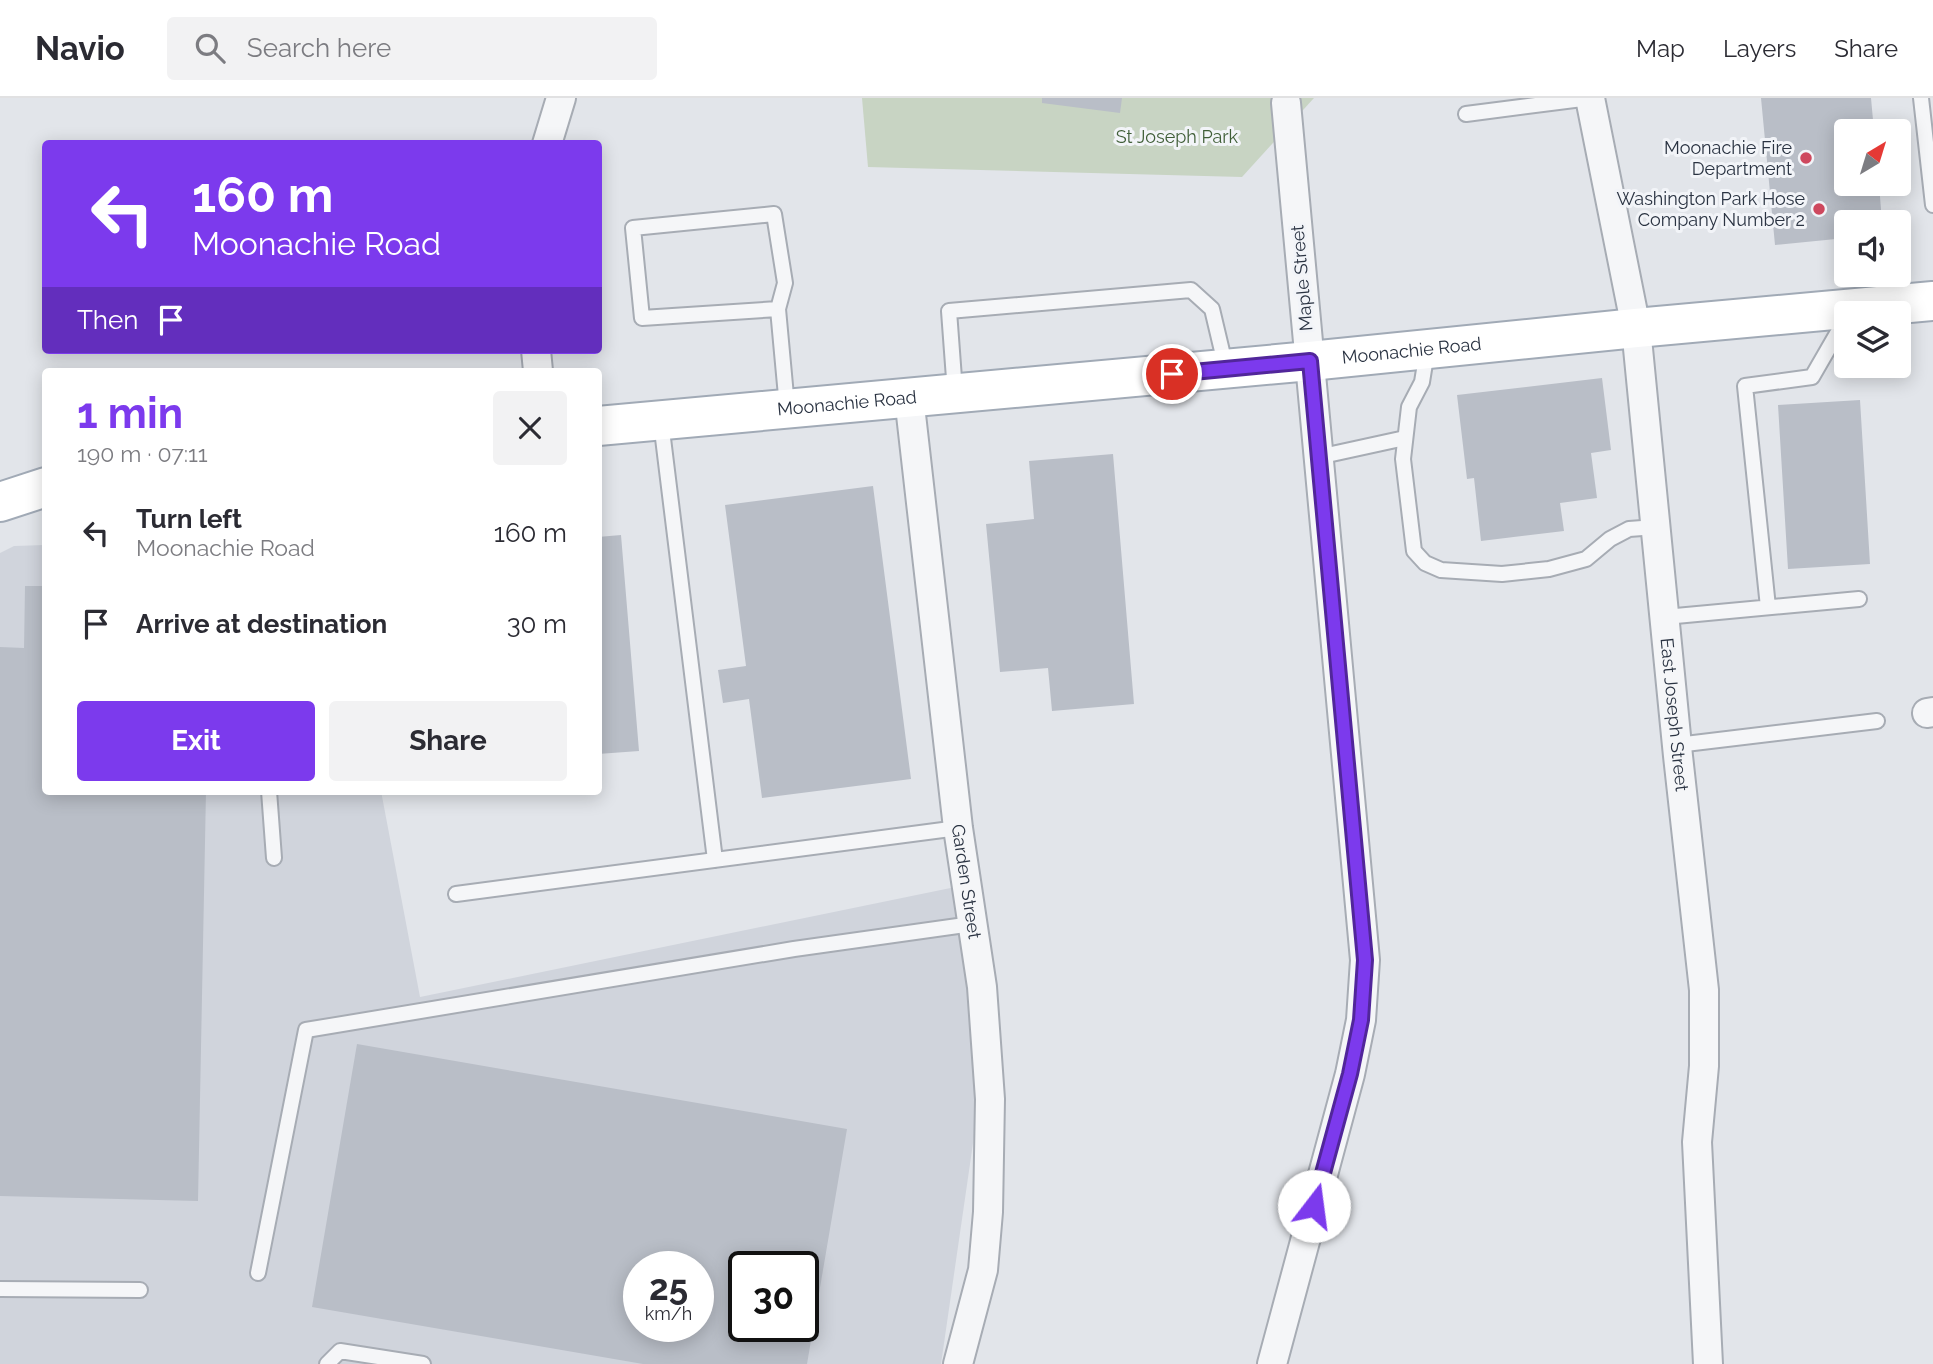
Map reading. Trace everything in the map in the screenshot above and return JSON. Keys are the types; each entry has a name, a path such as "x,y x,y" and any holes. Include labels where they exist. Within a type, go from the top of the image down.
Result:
{"main road":[{"name":"Moonachie Road","path":"1911,304 1933,301"},
{"name":"Moonachie Road","path":"602,426 1227,369 1636,328 1834,314"},
{"path":"0,502 42,488"}],"street":[{"path":"548,140 561,98"},
{"name":"East Joseph Street","path":"1590,98 1636,328 1704,990 1704,1066 1697,1142 1711,1364"},
{"name":"Maple Street","path":"1272,1364 1350,1074 1361,1020 1365,960 1286,103"},
{"name":"Garden Street","path":"909,397 958,828 982,987 990,1099 988,1212 983,1270 958,1364"}],"lane":[{"path":"1466,114 1590,98"},
{"path":"1921,98 1933,205"},
{"path":"778,309 642,318 633,228 774,214 785,283 778,309 788,408"},
{"path":"955,392 949,311 976,308 1191,290 1212,309 1227,369"},
{"path":"1768,607 1745,386 1812,377 1834,339"},
{"path":"1427,349 1422,382 1409,407 1403,459 1414,551 1425,563 1441,570 1502,574 1549,569 1586,559 1610,539 1629,529 1656,527"},
{"path":"660,421 715,860"},
{"path":"1318,457 1405,439"},
{"path":"1665,617 1859,599"},
{"path":"1677,745 1877,721"},
{"path":"270,795 274,858"},
{"path":"456,894 958,828"},
{"path":"258,1273 306,1030 794,949 972,925"},
{"path":"0,1289 139,1290"},
{"path":"327,1364 340,1351 423,1364"}],"shaded area":[{"path":"42,545 42,795 382,795 420,997 970,884 989,1033 941,1364 0,1364 0,553 14,546"}],"green space":[{"name":"St Joseph Park","path":"862,98 1314,98 1242,177 868,167"}],"building":[{"path":"1042,98 1122,98 1120,113 1042,103"},
{"name":"Moonachie Fire Department","path":"1761,98 1871,98 1873,119 1834,119 1834,196 1880,196 1881,210 1834,210 1834,239 1775,245"},
{"path":"1602,378 1611,450 1591,453 1597,498 1560,503 1564,531 1481,541 1474,478 1467,479 1457,395"},
{"path":"1860,400 1870,564 1788,569 1778,405"},
{"path":"1113,454 1134,704 1052,711 1048,668 1000,672 986,524 1034,519 1029,461"},
{"path":"873,486 911,779 762,798 749,699 723,703 718,670 746,666 725,505"},
{"path":"621,535 639,751 602,754 602,537"},
{"path":"25,586 42,586 42,795 206,795 198,1201 0,1196 0,647 24,648"},
{"path":"357,1044 847,1129 819,1294 819,1251 728,1251 728,1342 811,1342 807,1364 643,1364 312,1307"}],"place":[{"name":"Moonachie Fire Department","path":"1806,158"},
{"name":"Washington Park Hose Company Number 2","path":"1819,209"}],"route":[{"path":"1172,374 1310,361 1365,960 1361,1020 1350,1074 1314,1206"}]}
